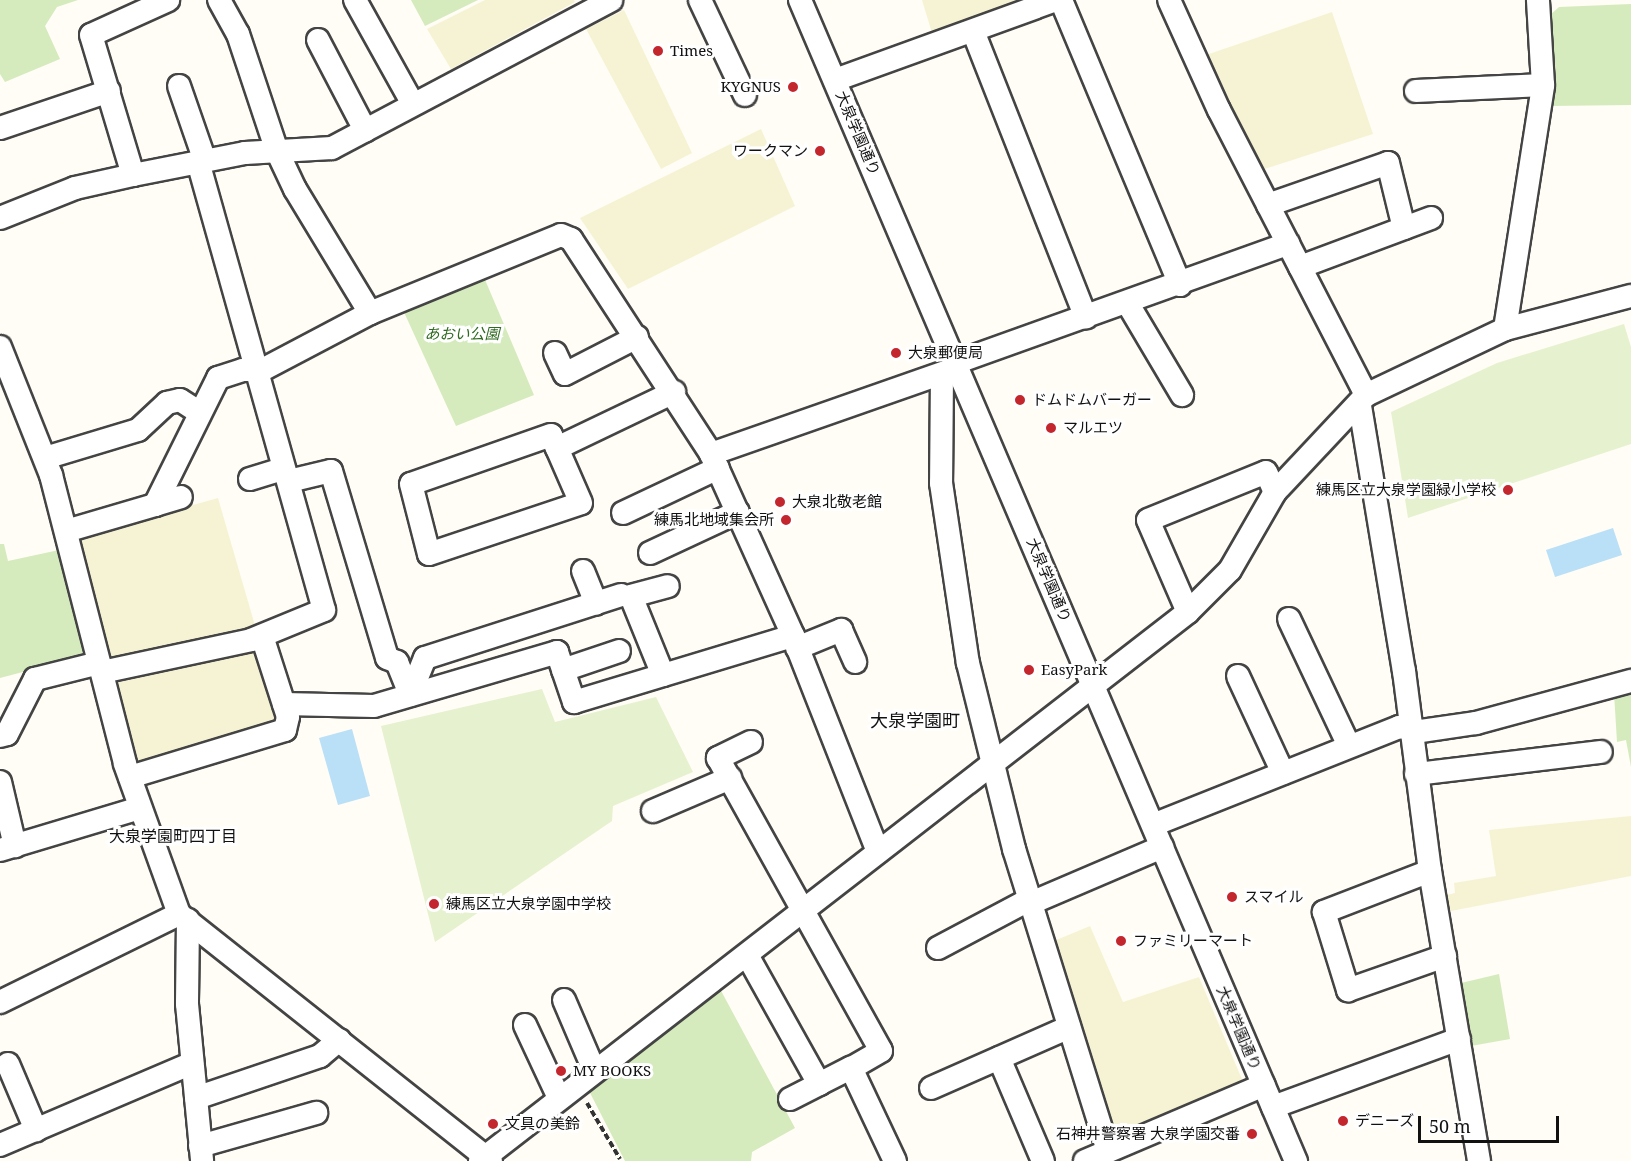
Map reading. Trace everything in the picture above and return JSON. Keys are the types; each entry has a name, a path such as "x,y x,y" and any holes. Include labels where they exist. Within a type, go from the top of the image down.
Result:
{"street":[{"path":"133,175 91,35 168,0"},
{"path":"219,0 238,34 277,151 295,189 370,313"},
{"path":"355,0 413,104"},
{"path":"0,218 75,188 133,175 202,161 277,151 332,148 611,0"},
{"path":"700,0 723,71 745,94"},
{"name":"大泉学園通り","path":"801,0 952,368 1094,685 1296,1161"},
{"path":"835,80 1059,0 1180,285"},
{"path":"1169,0 1363,401 1404,671 1409,729 1430,871 1479,1161"},
{"path":"1505,329 1543,85 1538,0"},
{"path":"973,31 1086,318"},
{"path":"318,40 365,130"},
{"path":"1416,91 1543,85"},
{"path":"0,736 7,734 35,679 262,636 324,610 254,370 202,161 179,86"},
{"path":"0,128 109,91"},
{"path":"1268,206 1388,163 1404,228"},
{"path":"1300,267 1431,218"},
{"path":"155,505 218,378 262,370 370,313 561,235 571,239 674,392 715,461 795,642 878,852"},
{"path":"623,513 715,461 952,368 1288,244"},
{"path":"183,917 485,1159 567,1091 994,765 1188,612 1230,570 1275,492 1363,401 1505,329 1631,296"},
{"path":"1128,304 1182,395"},
{"path":"555,353 565,374 637,337"},
{"path":"0,347 45,458 129,777 183,917 187,1004 201,1154 316,1113"},
{"path":"952,368 941,483 968,663 1031,902 1108,1151"},
{"path":"557,448 674,392"},
{"path":"45,458 138,429 167,403 180,400 200,413"},
{"path":"551,435 557,448 581,503 429,554 411,484 551,435"},
{"path":"250,479 331,471 387,658 397,662 410,695"},
{"path":"1188,612 1148,520 1266,472 1275,492"},
{"path":"66,531 181,497"},
{"path":"650,553 738,512"},
{"path":"583,571 596,604"},
{"path":"663,675 631,596 668,586"},
{"path":"410,695 424,658 621,595"},
{"path":"1289,619 1349,746"},
{"path":"284,704 374,706 557,652 574,702 663,675 841,630 855,662"},
{"path":"129,777 285,730 288,717 262,636"},
{"path":"563,670 619,651"},
{"path":"1238,676 1283,772"},
{"path":"1153,825 1399,727 1409,729 1476,723 1631,681"},
{"path":"751,742 718,758 881,1051 790,1099"},
{"path":"1416,774 1601,752"},
{"path":"653,811 730,778"},
{"path":"0,782 8,848 140,808"},
{"path":"938,948 1031,902 1162,847"},
{"path":"1430,871 1324,912 1348,990 1445,956"},
{"path":"0,1000 183,917"},
{"path":"747,955 819,1084"},
{"path":"564,1000 594,1070"},
{"path":"525,1025 567,1091"},
{"path":"931,1088 1069,1027"},
{"path":"1273,1107 1459,1039"},
{"path":"196,1098 320,1056 339,1040"},
{"path":"999,1058 1043,1161"},
{"path":"0,1145 192,1063"},
{"path":"9,1064 36,1130"},
{"path":"851,1068 895,1161"},
{"path":"1085,1161 1264,1085"}],"path":[{"path":"567,1091 620,1159"}],"shaded area":[{"path":"485,0 574,0 575,2 451,69 427,29"},
{"path":"922,0 1021,0 932,33"},
{"path":"624,10 692,153 661,169 586,29"},
{"path":"1332,12 1373,134 1258,171 1206,55"},
{"path":"761,129 795,206 628,289 580,218"},
{"path":"218,498 256,629 116,659 109,655 79,542 83,536"},
{"path":"252,650 259,654 277,712 274,722 143,763 135,758 116,686 120,678"},
{"path":"1631,816 1631,876 1446,912 1443,896 1455,893 1454,883 1496,876 1489,830"},
{"path":"1090,926 1123,1002 1199,977 1244,1084 1115,1139 1049,943"}],"green space":[{"path":"0,0 78,0 57,7 45,26 60,59 5,82 0,74"},
{"path":"411,0 478,0 425,26"},
{"path":"1631,4 1631,105 1550,106 1550,15 1559,7"},
{"name":"あおい公園","path":"483,275 534,395 456,426 403,310"},
{"path":"1624,324 1631,347 1631,444 1408,518 1391,412 1497,363"},
{"path":"0,544 4,544 8,561 59,550 85,648 80,657 0,678"},
{"path":"1631,688 1631,767 1626,740 1617,742 1614,693"},
{"path":"542,689 555,722 656,697 693,772 613,806 612,821 435,942 381,726"},
{"path":"1499,974 1510,1039 1471,1046 1461,983"},
{"path":"719,987 795,1128 752,1152 751,1161 625,1161 587,1087"}],"water":[{"path":"1613,528 1622,555 1555,577 1546,550"},
{"path":"352,729 370,796 338,805 319,738"}],"place":[{"name":"Times","path":"658,51"},
{"name":"KYGNUS","path":"793,87"},
{"name":"ワークマン","path":"820,151"},
{"name":"大泉郵便局","path":"896,353"},
{"name":"ドムドムバーガー","path":"1020,400"},
{"name":"マルエツ","path":"1051,428"},
{"name":"練馬区立大泉学園緑小学校","path":"1508,490"},
{"name":"大泉北敬老館","path":"780,502"},
{"name":"練馬北地域集会所","path":"786,520"},
{"name":"EasyPark","path":"1029,670"},
{"name":"スマイル","path":"1232,897"},
{"name":"練馬区立大泉学園中学校","path":"434,904"},
{"name":"ファミリーマート","path":"1121,941"},
{"name":"MY BOOKS","path":"561,1071"},
{"name":"デニーズ","path":"1343,1121"},
{"name":"文具の美鈴","path":"493,1124"},
{"name":"石神井警察署 大泉学園交番","path":"1252,1134"}],"district":[{"name":"大泉学園町","path":"915,720"},
{"name":"大泉学園町四丁目","path":"173,836"}]}
